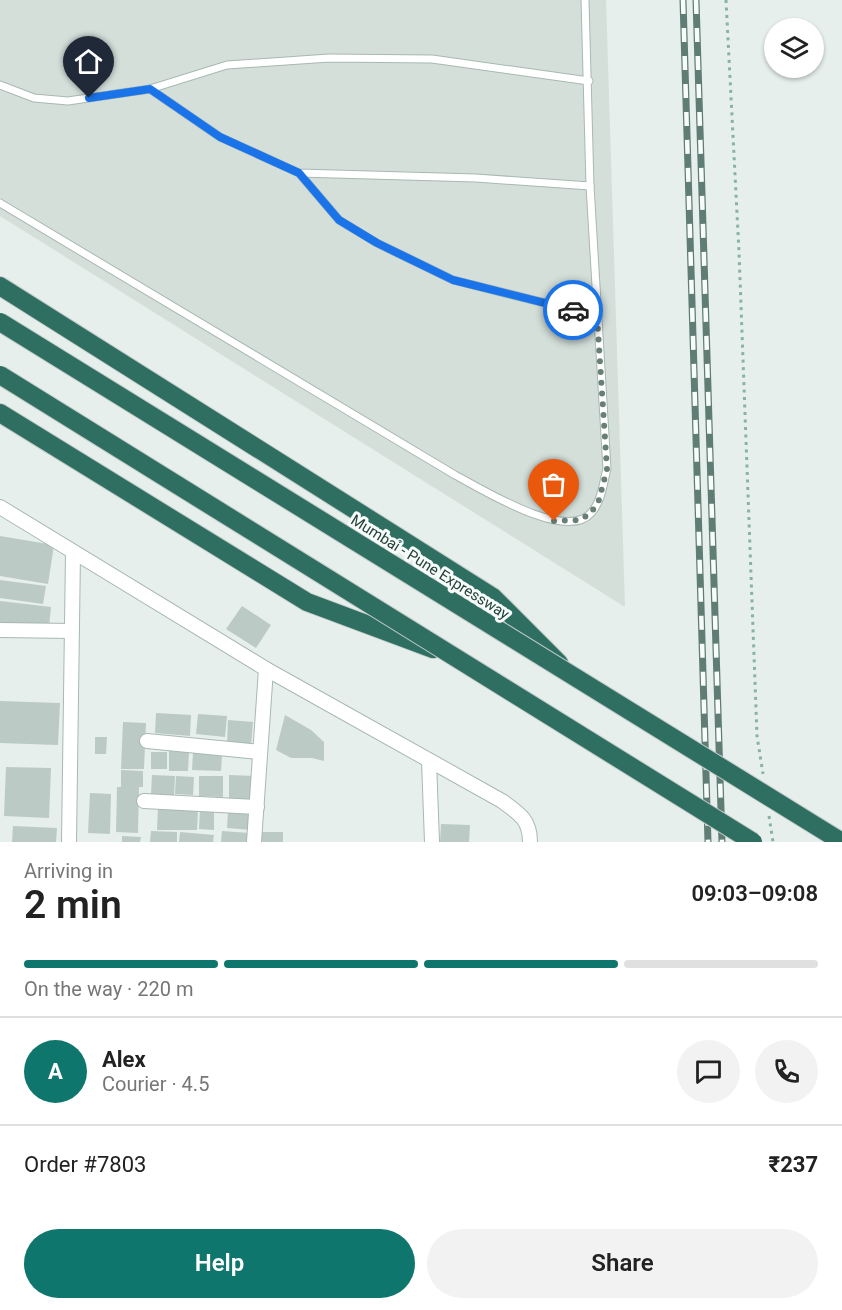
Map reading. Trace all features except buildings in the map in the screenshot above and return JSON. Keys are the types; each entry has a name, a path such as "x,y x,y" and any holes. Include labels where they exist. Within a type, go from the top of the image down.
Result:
{"highway":[{"path":"0,286 493,597 569,674"},
{"name":"Mumbai - Pune Expressway","path":"0,322 842,842"},
{"path":"0,375 753,842"},
{"path":"0,413 307,602 454,657"}],"street":[{"path":"0,507 266,669 519,813 530,827 531,842"},
{"path":"69,842 73,552"},
{"path":"0,630 72,631"},
{"path":"254,842 266,669"},
{"path":"147,741 260,752"},
{"path":"429,761 432,842"},
{"path":"144,801 257,807"}],"lane":[{"path":"0,203 455,475 513,505 554,521 580,520 591,513 599,500 607,469 590,186 589,81 585,0"},
{"path":"0,85 34,98 69,101 150,89 226,65 329,58 432,59 589,81"},
{"path":"150,89 220,137 299,173 476,178 590,186"},
{"path":"299,173 339,220 377,243 443,276 597,316"}],"path":[{"path":"726,0 739,252 757,736"}],"shaded area":[{"path":"0,0 606,0 625,607 0,216"}],"railway":[{"path":"683,0 708,842"},
{"path":"696,0 722,842"}],"way so far":[{"path":"554,521 580,520 591,513 599,500 607,469 597,316 573,310"}],"route":[{"path":"89,98 150,89 220,137 299,173 339,220 377,243 453,280 573,310"}]}
